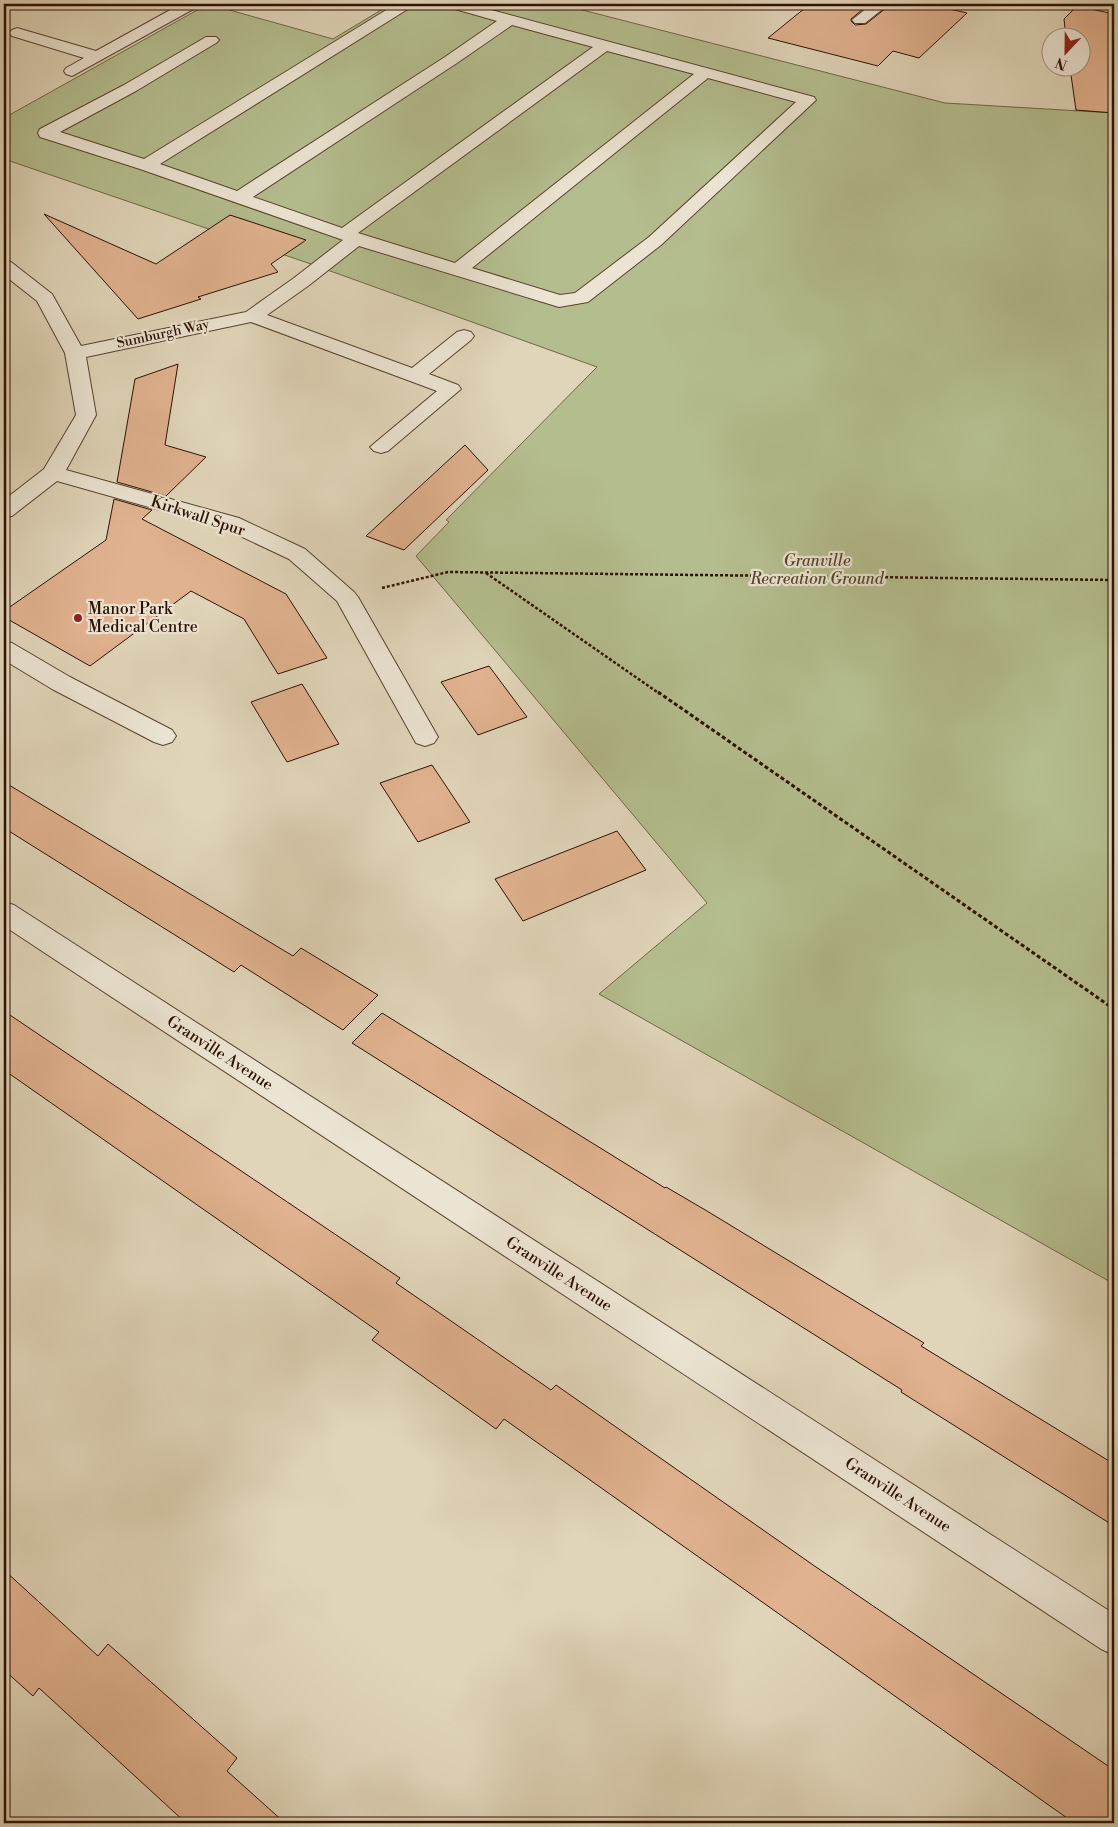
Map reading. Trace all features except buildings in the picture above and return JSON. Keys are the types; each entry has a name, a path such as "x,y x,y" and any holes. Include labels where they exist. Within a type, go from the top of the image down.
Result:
{"street":[{"path":"72,71 192,4"},
{"path":"146,165 406,4"},
{"path":"211,40 130,88 46,133 146,165 350,237 559,301 581,298 655,241 808,100 453,4"},
{"path":"860,20 881,4"},
{"path":"239,198 451,60 510,19"},
{"path":"8,32 96,56"},
{"name":"Sumburgh Way","path":"75,353 252,316 301,282 350,237 606,45"},
{"path":"460,270 706,72"},
{"path":"4,266 45,298 75,353 86,415 53,473 4,512"},
{"path":"252,316 451,389 381,447"},
{"path":"414,376 464,336"},
{"name":"Kirkwall Spur","path":"53,473 231,523 297,554 346,597 425,737"},
{"path":"4,650 164,736"},
{"name":"Granville Avenue","path":"4,912 1114,1636"}],"path":[{"path":"346,597 448,572 1114,580"},
{"path":"486,573 1114,1009"}],"green space":[{"name":"Granville Recreation Ground","path":"208,4 333,39 391,4 559,4 945,103 1114,113 1114,1284 599,994 707,903 416,556 449,522 446,520 597,367 308,263 4,159 4,118"}],"place":[{"name":"Manor Park Medical Centre","path":"78,618"}]}
